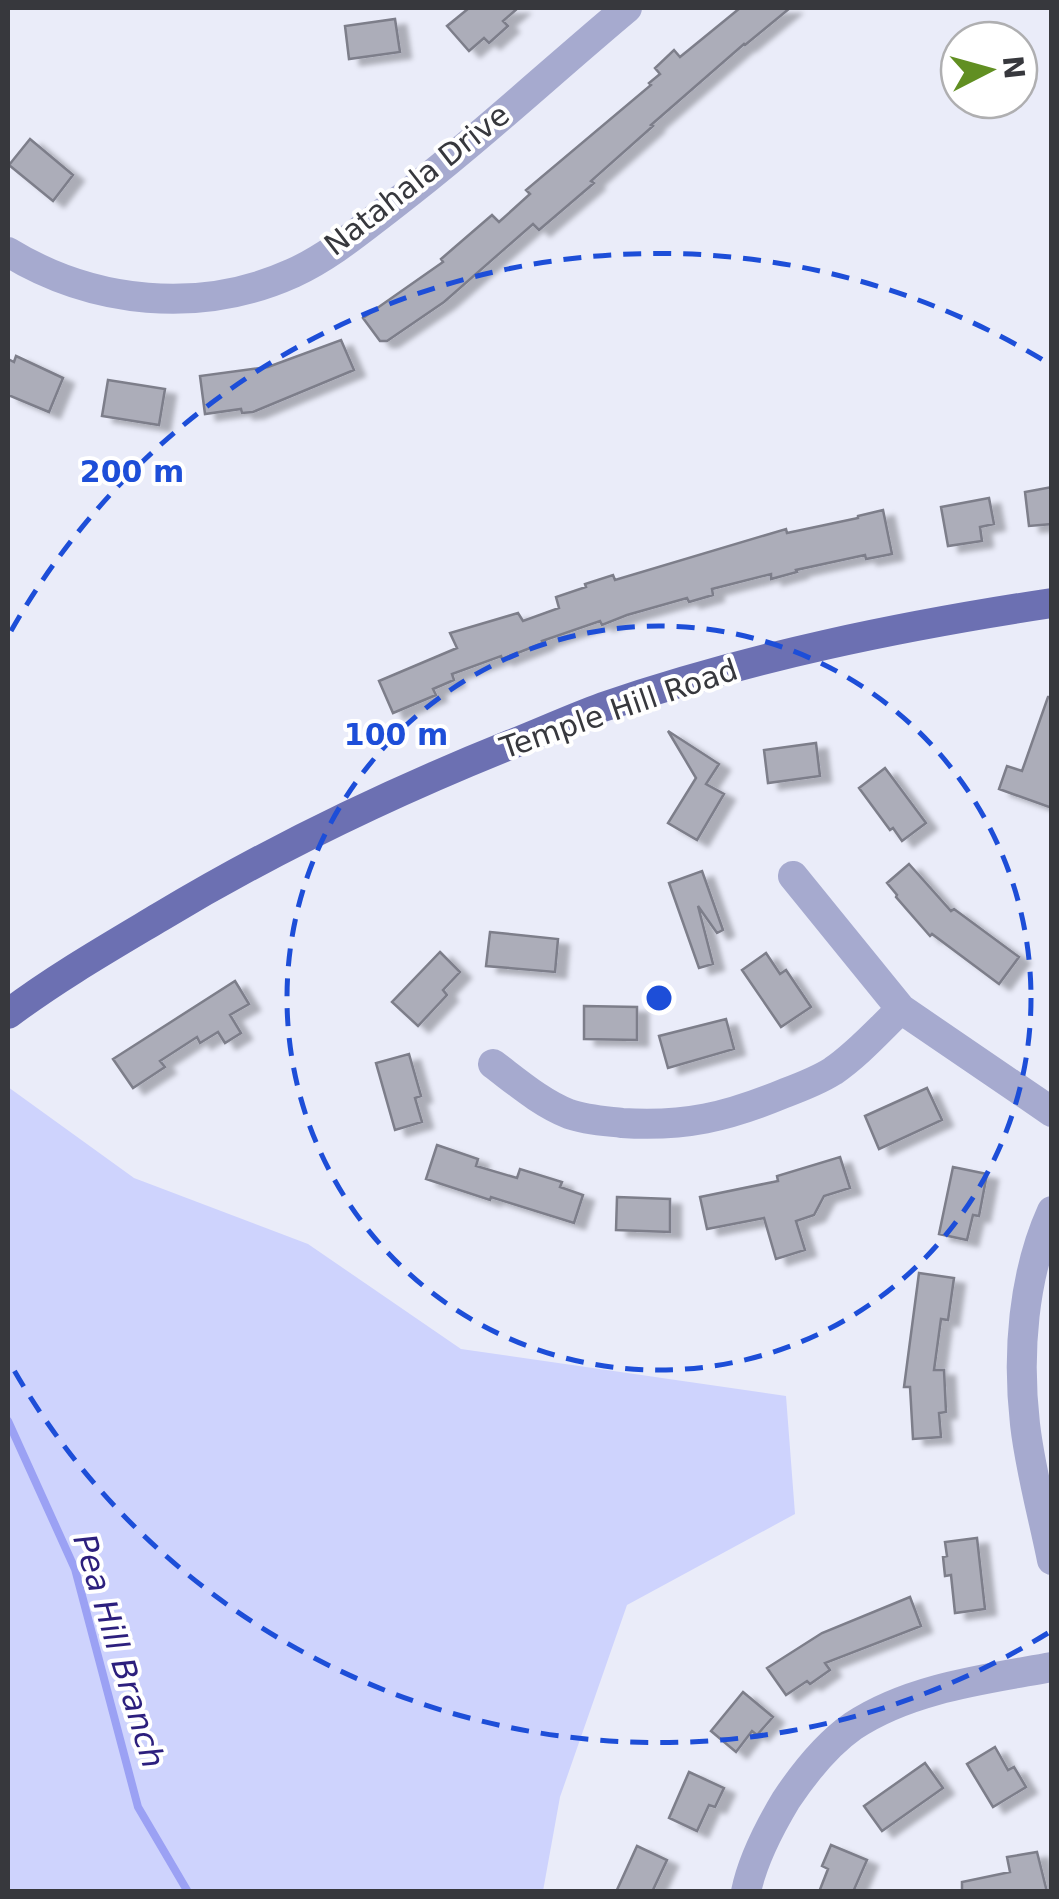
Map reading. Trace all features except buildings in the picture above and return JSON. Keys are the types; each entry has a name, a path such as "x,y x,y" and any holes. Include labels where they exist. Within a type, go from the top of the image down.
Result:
{"main road":[{"name":"Temple Hill Road","path":"8,1014 51,982 214,884 286,846 370,804 584,715 833,642 950,618 1052,603"}],"street":[{"name":"Natahala Drive","path":"8,252 70,282 110,294 157,298 196,298 246,289 293,273 337,247 435,173 628,8"},
{"path":"793,876 900,1009 1052,1112"},
{"path":"493,1064 569,1114 595,1120 682,1124 721,1117 762,1103 832,1072 900,1009"},
{"path":"1052,1211 1038,1242 1022,1360 1025,1424 1052,1560"},
{"path":"746,1892 774,1819 801,1777 852,1727 881,1711 932,1692 1052,1667"}],"shaded area":[{"path":"8,1087 134,1178 308,1244 461,1349 786,1396 795,1514 627,1605 560,1797 543,1891 8,1891"}],"waterway":[{"name":"Pea Hill Branch","path":"8,1421 75,1569 138,1807 188,1892"}]}
